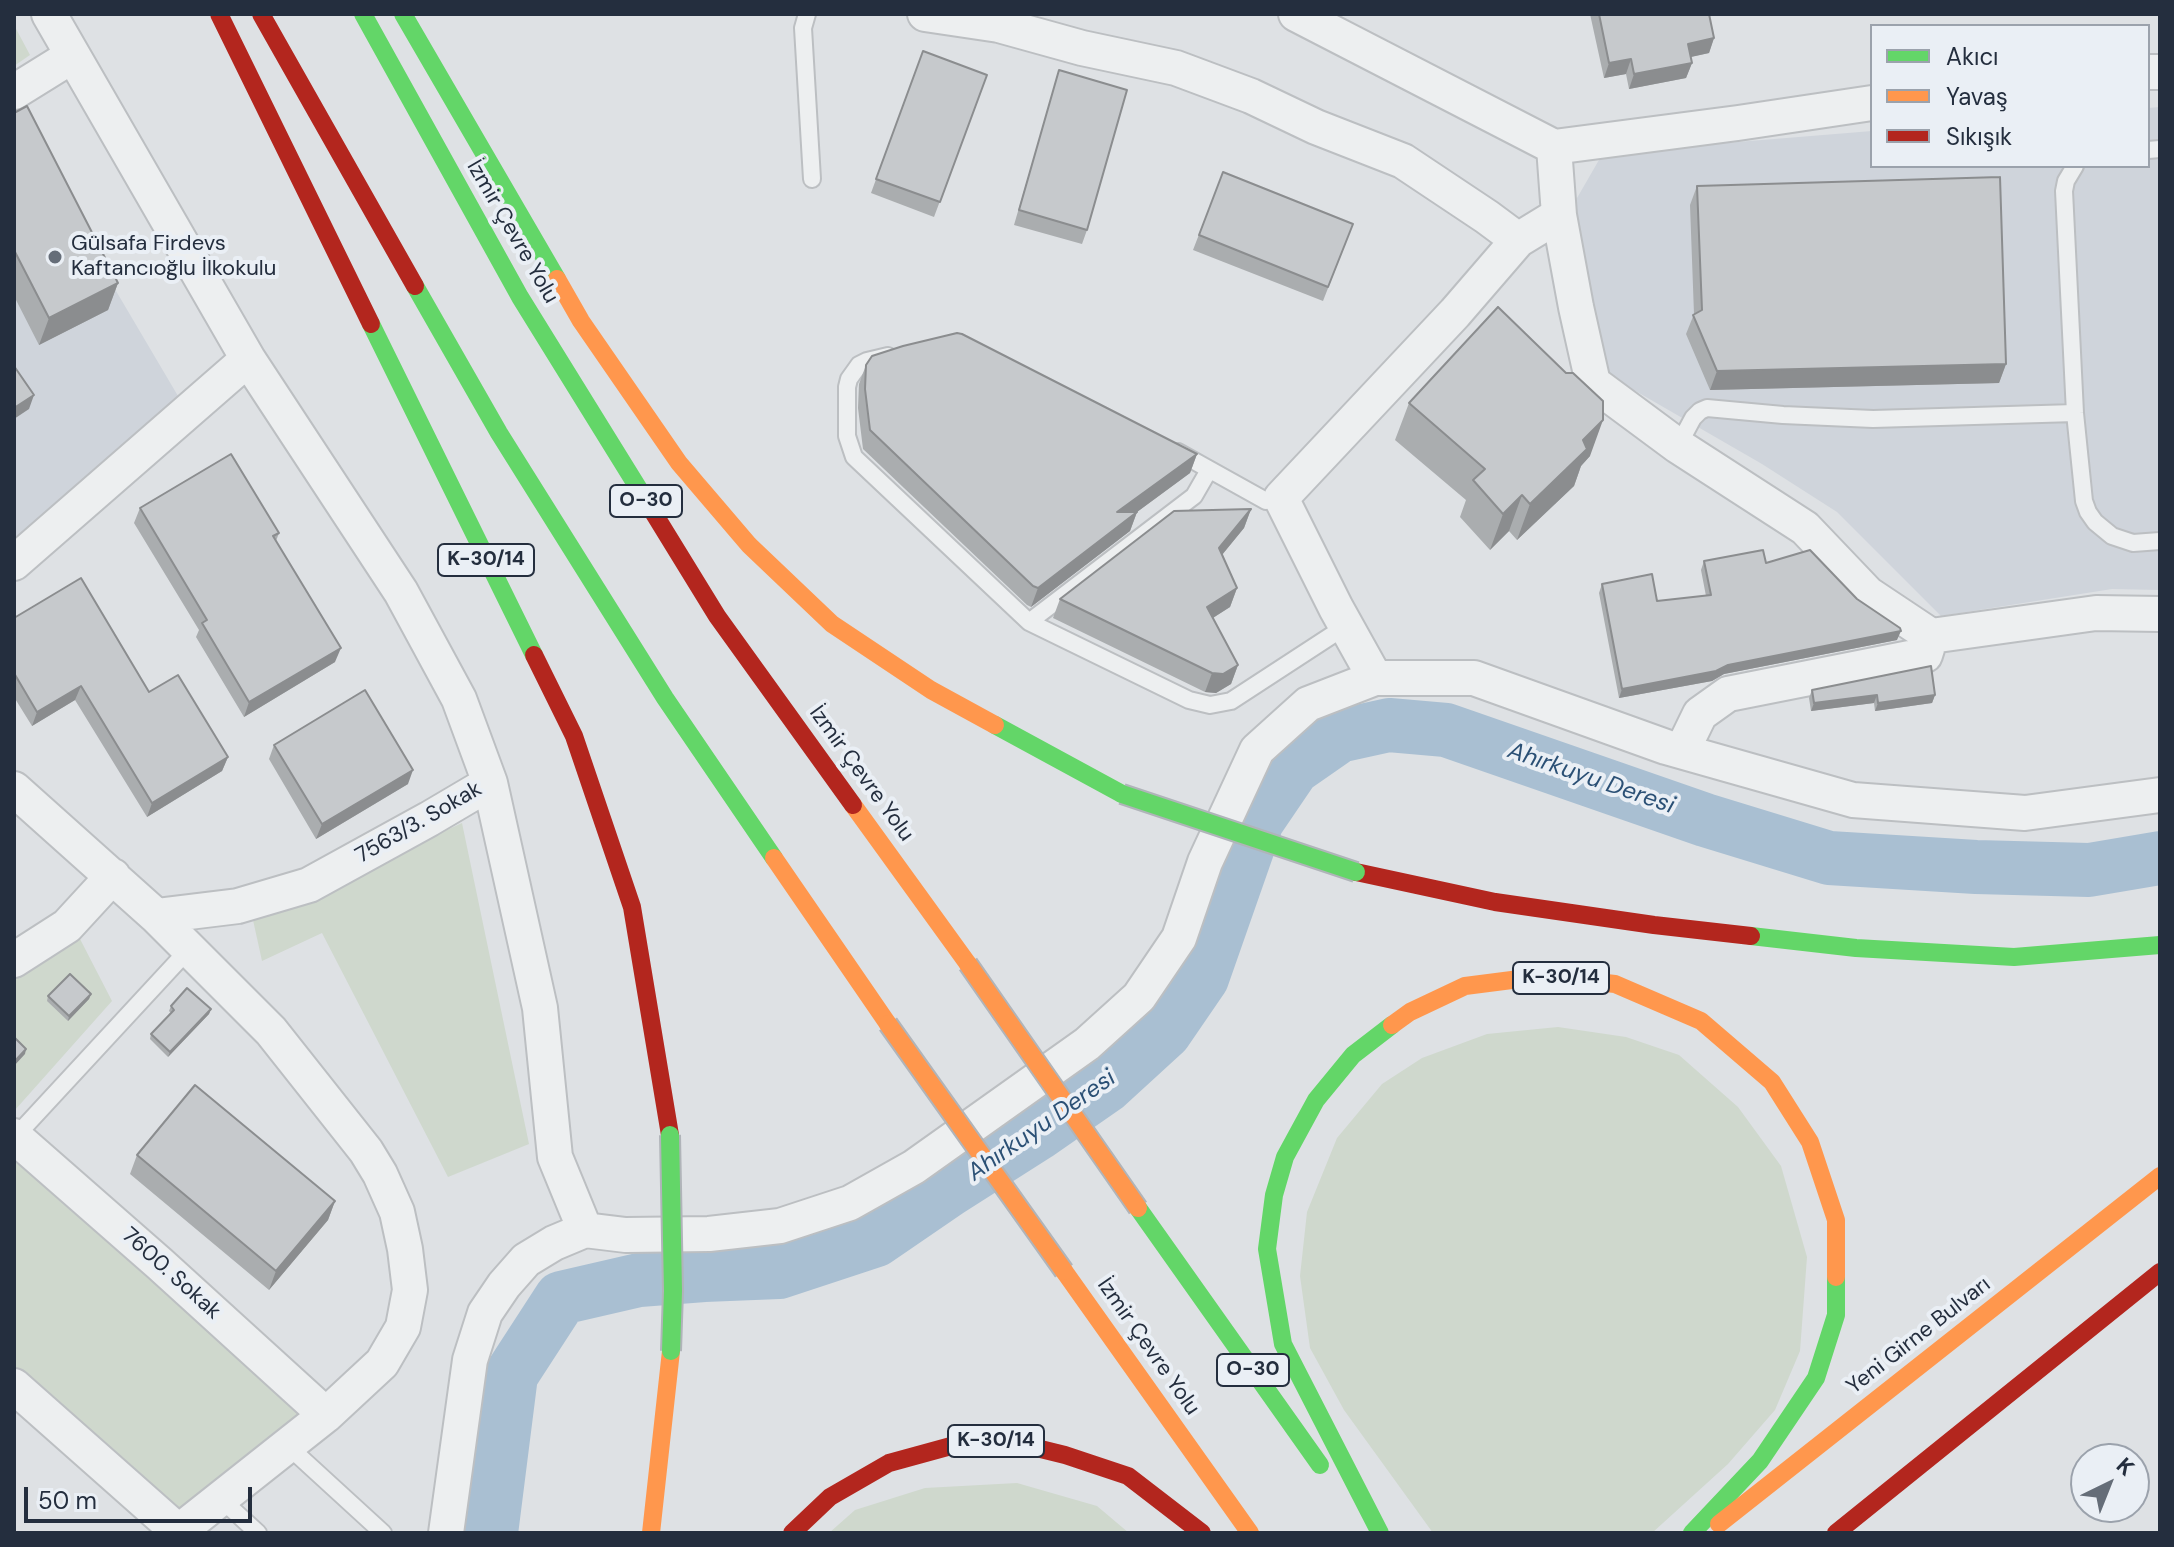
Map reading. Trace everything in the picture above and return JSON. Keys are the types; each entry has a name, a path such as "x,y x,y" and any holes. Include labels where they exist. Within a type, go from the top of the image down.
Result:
{"main road":[{"name":"K-30/14","path":"219,14 574,736 632,907 670,1135 671,1351 651,1533"},
{"name":"İzmir Çevre Yolu","path":"261,14 499,433 665,698 888,1024 1250,1533"},
{"name":"İzmir Çevre Yolu","path":"363,14 520,297 717,616 968,964 1326,1475"},
{"path":"403,14 581,321 679,463 749,545 832,624 919,682 1122,794 1356,872 1495,902 1654,925 1856,948 2014,957 2160,945"},
{"name":"K-30/14","path":"1380,1533 1283,1344 1267,1249 1274,1195 1285,1157 1316,1100 1353,1055 1410,1012 1465,986 1543,976 1615,984 1701,1021 1772,1082 1810,1142 1836,1220 1836,1315 1816,1378 1760,1461 1692,1533"},
{"name":"Yeni Girne Bulvarı","path":"1708,1533 2160,1176"},
{"path":"1836,1533 2160,1272"},
{"name":"K-30/14","path":"792,1533 830,1497 889,1463 951,1446 1004,1440 1065,1455 1128,1476 1202,1533"},
{"path":"1342,1498 1367,1533"}],"street":[{"name":"7563/3. Sokak","path":"49,14 248,359 401,592 459,699 490,783 309,885 238,906 156,916"},
{"path":"925,14 999,25 1082,48 1176,68 1239,92 1403,161 1518,240"},
{"path":"1296,14 1554,147 1870,103"},
{"path":"14,92 72,56"},
{"path":"1554,147 1559,215 1593,383 1678,446 1805,528 1868,594 1931,636 2096,613 2160,614"},
{"path":"1375,678 1281,498 1455,313 1518,240 1559,215"},
{"path":"14,563 248,359"},
{"path":"1682,751 1700,714 1728,694 1925,655 1931,636"},
{"path":"446,1533 470,1360 485,1313 526,1260 554,1243 585,1230 626,1235 709,1234 780,1226 850,1203 914,1167 1087,1044 1139,997 1179,938 1205,862 1257,750 1308,704 1375,678 1474,678 1682,751 1853,800 2025,813 2160,795"},
{"path":"490,783 540,1008 555,1157 585,1230"},
{"path":"14,789 156,916 271,1031 366,1151 397,1212 410,1290 403,1327 382,1363 326,1415 179,1533 14,1386"},
{"path":"14,960 67,926 113,876"},
{"name":"7600. Sokak","path":"15,1137 326,1415"}],"lane":[{"path":"807,14 803,28 812,179"},
{"path":"2074,168 2064,191 2075,413 2084,501 2095,522 2112,536 2133,543 2160,541"},
{"path":"905,352 867,361 859,365 849,379 847,436 854,457 1029,622 1189,700 1210,705 1231,701 1346,626"},
{"path":"1678,446 1693,418 1707,408 1873,419 2075,413"},
{"path":"1169,447 1266,501 1281,498"},
{"path":"1029,622 1194,496 1209,470"},
{"path":"15,1137 189,949"},
{"path":"288,1446 383,1533"},
{"path":"221,1499 258,1533"}],"shaded area":[{"path":"14,25 30,55 14,66"},
{"path":"2160,107 2160,590 2112,589 1941,616 1837,512 1762,464 1594,367 1573,205 1603,153 1870,131 1870,168 2150,168 2150,108"},
{"name":"Gülsafa Firdevs Kaftancıoğlu İlkokulu","path":"14,118 178,396 14,539"},
{"path":"462,823 529,1144 448,1177 322,933 262,961 253,920"},
{"path":"80,939 112,1001 15,1110 14,971"},
{"path":"1558,1027 1626,1037 1679,1055 1738,1107 1781,1166 1807,1257 1800,1351 1775,1410 1728,1464 1652,1533 1433,1533 1344,1410 1310,1348 1300,1276 1307,1212 1337,1138 1382,1084 1422,1058 1487,1034"},
{"path":"14,1145 310,1409 164,1529 14,1395"},
{"path":"1017,1483 1097,1506 1129,1533 829,1533 855,1510 925,1488"}],"building":[{"path":"1599,14 1709,14 1714,38 1688,44 1692,63 1634,74 1631,59 1609,63"},
{"path":"923,51 987,75 940,202 876,179"},
{"path":"1059,70 1127,90 1087,230 1019,210"},
{"name":"Gülsafa Firdevs Kaftancıoğlu İlkokulu","path":"27,106 118,283 49,318 14,250 14,113"},
{"path":"1223,172 1353,224 1328,287 1199,235"},
{"path":"2000,177 2006,364 1717,371 1693,315 1702,310 1697,186"},
{"path":"1498,307 1566,373 1573,373 1603,401 1603,420 1583,440 1587,449 1530,504 1522,495 1503,514 1473,480 1485,469 1409,403"},
{"path":"957,333 1197,454 1117,512 1137,512 1038,588 1033,586 870,430 865,389 866,365 872,356"},
{"path":"14,366 34,395 14,408"},
{"path":"231,454 279,533 273,536 341,648 249,702 202,623 207,620 140,508"},
{"path":"1251,509 1219,548 1237,588 1207,607 1238,665 1223,674 1212,673 1060,599 1174,511"},
{"path":"1763,550 1766,563 1810,550 1857,599 1901,631 1622,689 1602,584 1652,574 1657,601 1711,595 1704,561"},
{"path":"81,578 149,692 178,675 228,757 152,803 81,686 37,712 14,673 14,618"},
{"path":"1931,666 1935,695 1878,703 1877,695 1814,703 1812,690"},
{"path":"365,690 413,770 322,824 274,745"},
{"path":"70,974 91,994 69,1016 48,996"},
{"path":"187,988 211,1009 170,1052 151,1034 174,1010 171,1006"},
{"path":"14,1037 26,1049 14,1062"},
{"path":"195,1085 335,1201 276,1271 137,1155"}],"waterway":[{"name":"Ahırkuyu Deresi","path":"491,1533 511,1375 561,1298 639,1280 779,1272 876,1240 1106,1086 1165,1032 1202,978 1257,821 1293,768 1339,736 1389,725 1446,730 1705,820 1829,858 2089,870 2160,858"}],"traffic: fast":[{"path":"363,14 520,297 650,507"},
{"path":"403,14 557,279"},
{"path":"415,286 499,433 665,698 774,858"},
{"path":"371,324 534,655"},
{"path":"995,725 1122,794"},
{"path":"1122,794 1356,872"},
{"path":"1751,936 1856,948 2014,957 2160,945"},
{"path":"1380,1533 1283,1344 1267,1249 1274,1195 1285,1157 1316,1100 1353,1055 1392,1025"},
{"path":"670,1135 671,1351"},
{"path":"1138,1208 1320,1465"},
{"path":"1692,1533 1760,1461 1816,1378 1836,1315 1836,1277"}],"traffic: slow":[{"path":"557,279 581,321 679,463 749,545 832,624 931,690 995,725"},
{"path":"853,805 968,964"},
{"path":"774,858 888,1024"},
{"path":"968,964 1138,1208"},
{"path":"1392,1025 1410,1012 1465,986 1543,976 1615,984 1701,1021 1772,1082 1810,1142 1836,1220 1836,1277"},
{"path":"888,1024 1064,1271"},
{"path":"1719,1524 2160,1176"},
{"path":"1064,1271 1250,1533"},
{"path":"651,1533 671,1351"}],"traffic: jam":[{"path":"219,14 371,324"},
{"path":"261,14 415,286"},
{"path":"650,507 717,616 853,805"},
{"path":"534,655 574,736 632,907 670,1135"},
{"path":"1356,872 1495,902 1751,936"},
{"path":"1836,1533 2160,1272"},
{"path":"792,1533 830,1497 889,1463 951,1446 1004,1440 1065,1455 1128,1476 1202,1533"}],"place":[{"name":"Gülsafa Firdevs Kaftancıoğlu İlkokulu","path":"55,257"}]}
